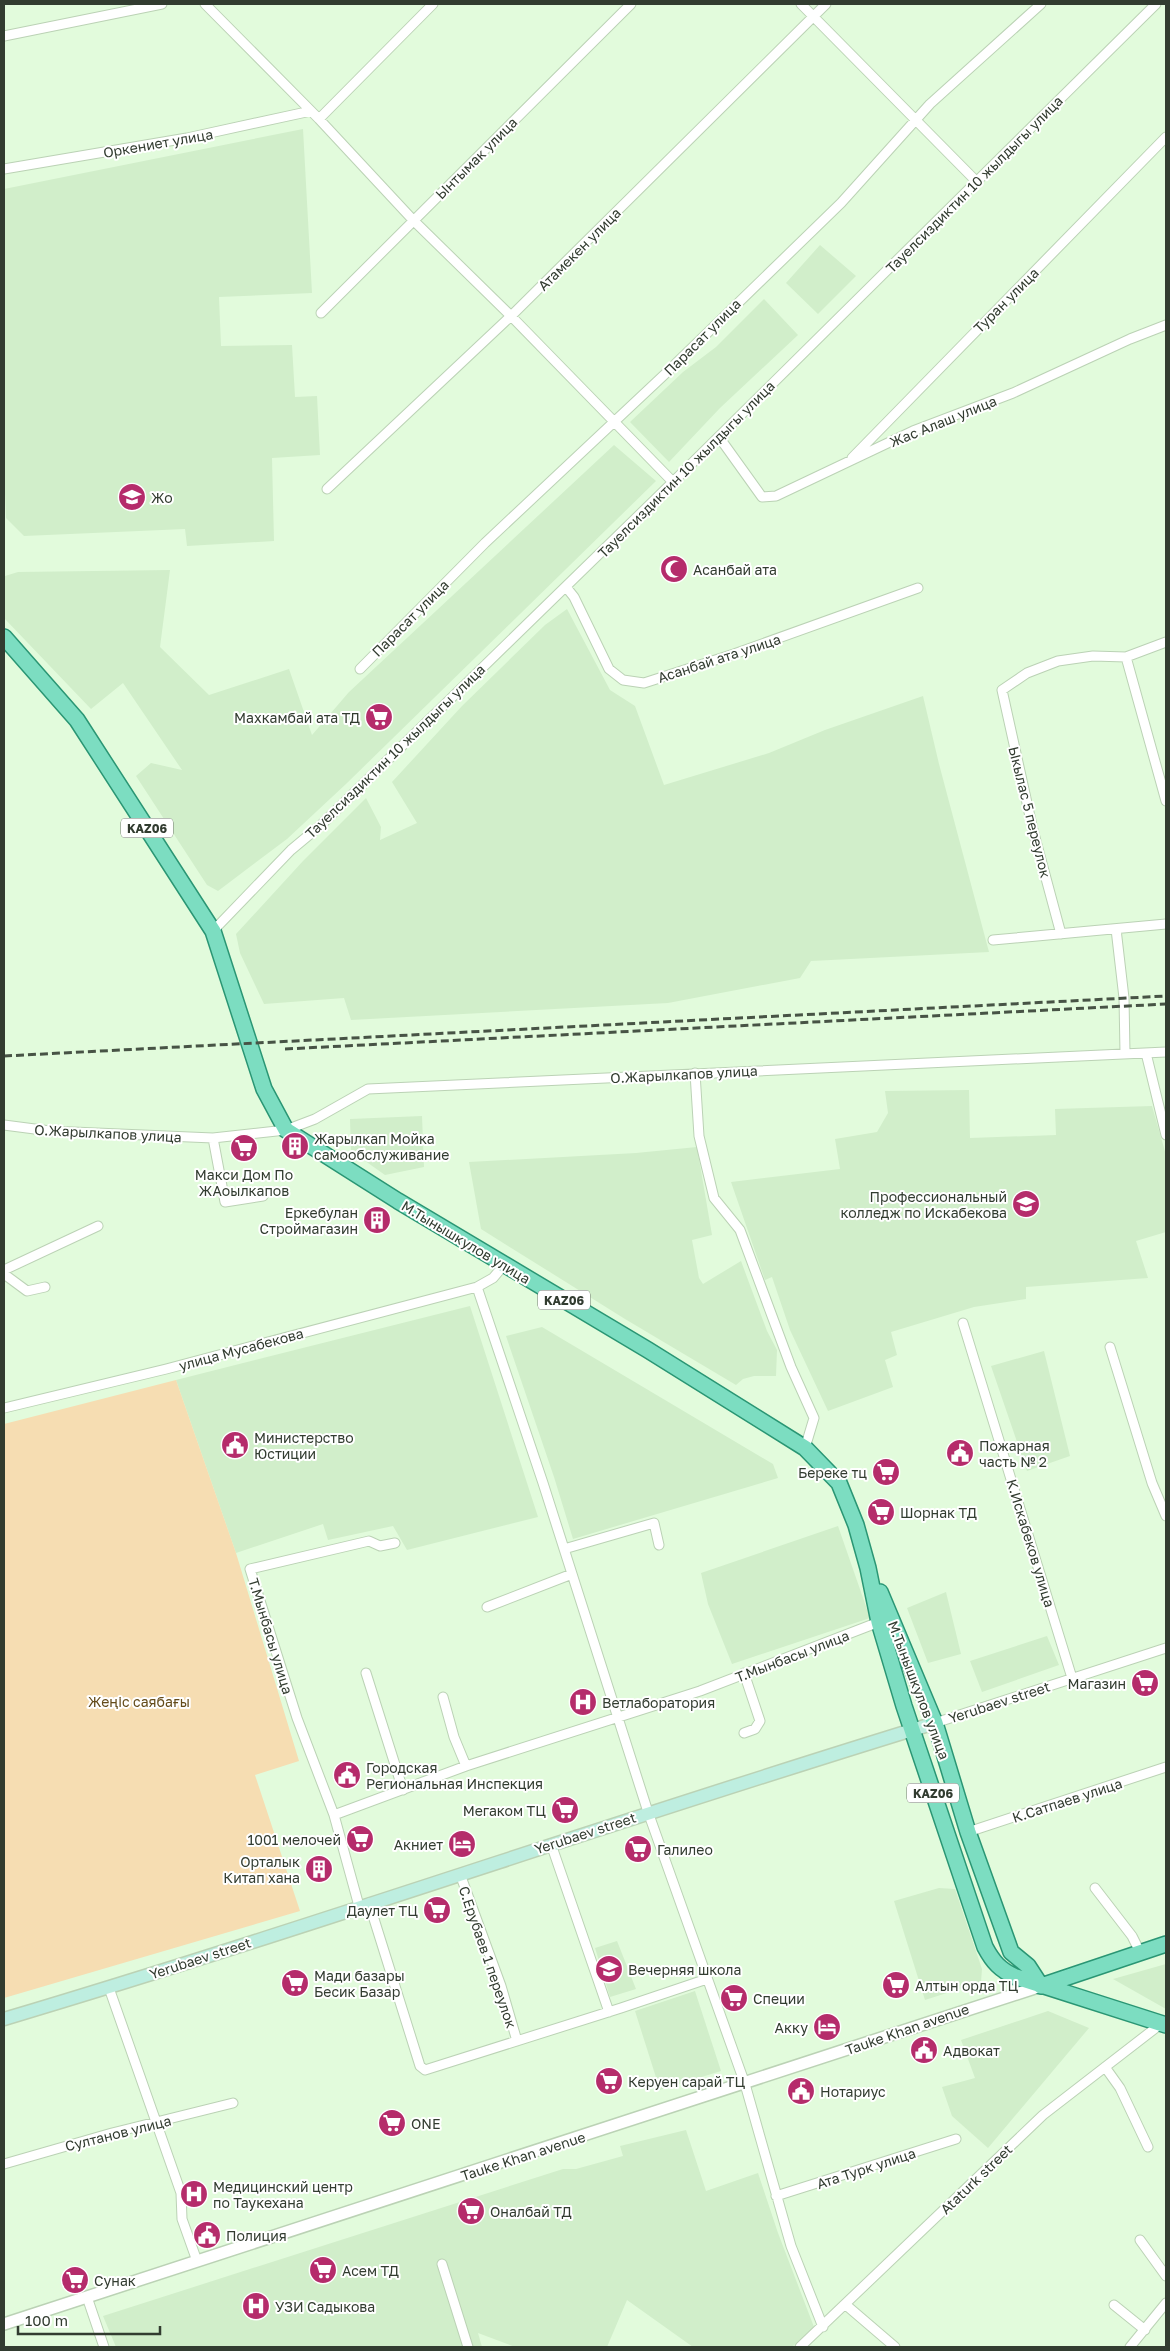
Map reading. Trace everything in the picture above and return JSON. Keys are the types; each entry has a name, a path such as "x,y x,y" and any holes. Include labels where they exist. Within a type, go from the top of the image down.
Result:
{"main road":[{"name":"KАZ06","path":"4,637 77,720 213,931"},
{"name":"М.Тынышкулов улица","path":"213,931 264,1089 286,1130 398,1201 648,1350 805,1448 839,1483 856,1525 868,1568 879,1622 912,1730 985,1947 994,1963 1005,1972 1041,1986"},
{"name":"М.Тынышкулов улица","path":"868,1568 899,1635 935,1723 968,1832 1011,1952 1028,1966 1041,1986"},
{"name":"Yerubaev street","path":"4,2019 109,1988 648,1812 935,1723"},
{"path":"1041,1986 1166,1944"},
{"name":"KАZ06","path":"1041,1986 1164,2024"}],"street":[{"path":"4,36 162,4"},
{"path":"205,4 319,119 413,220 511,316 673,482"},
{"path":"319,119 433,4"},
{"name":"Ынтымак улица","path":"321,313 631,4"},
{"path":"801,4 918,120 977,182"},
{"name":"Атамекен улица","path":"327,489 511,316 826,4"},
{"name":"Парасат улица","path":"360,668 485,543 614,422 841,203 918,120 930,104 953,86 1041,4"},
{"name":"Тауелсиздиктин 10 жылдыгы улица","path":"213,931 291,850 321,825 566,587 1156,4"},
{"name":"Оркениет улица","path":"4,169 187,138 310,111"},
{"name":"Туран улица","path":"847,464 1166,137"},
{"name":"Жас Алаш улица","path":"719,437 762,498 776,496 847,464 913,430 1013,393 1130,338 1166,325"},
{"name":"Асанбай ата улица","path":"566,587 574,597 609,669 623,680 644,683 734,654 918,588"},
{"path":"1166,642 1126,657 1166,800"},
{"name":"Ыкылас 5 переулок","path":"1061,934 1033,830 1002,690 1027,673 1058,661 1093,656 1126,657"},
{"path":"993,940 1166,924"},
{"path":"1116,929 1124,998 1125,1053"},
{"name":"О.Жарылкапов улица","path":"4,1125 50,1131 213,1138 286,1130 314,1119 368,1089 1166,1052"},
{"path":"1146,1053 1166,1135"},
{"path":"695,1073 699,1136 714,1198 740,1230 791,1367 814,1418 805,1448"},
{"path":"213,1138 225,1202 263,1196"},
{"path":"44,1288 27,1291 4,1272 98,1226"},
{"path":"504,1265 493,1278 477,1287 564,1549 648,1812 745,2084 792,2246 823,2327"},
{"name":"улица Мусабекова","path":"4,1408 166,1369 477,1287"},
{"name":"К.Искабеков улица","path":"963,1323 1072,1678"},
{"path":"1110,1346 1152,1483 1166,1516"},
{"path":"564,1549 654,1523 658,1545"},
{"name":"Т.Мынбасы улица","path":"396,1543 380,1546 369,1541 250,1570 297,1718 334,1814 422,2069 517,2041"},
{"path":"487,1607 572,1574"},
{"name":"Т.Мынбасы улица","path":"334,1814 466,1766 700,1691 879,1622"},
{"name":"Yerubaev street","path":"935,1723 1166,1648"},
{"path":"744,1673 760,1721 755,1729 744,1733"},
{"path":"366,1674 403,1790"},
{"path":"443,1697 454,1737 466,1766"},
{"name":"К.Сатпаев улица","path":"968,1832 1166,1767"},
{"path":"551,1844 609,2012"},
{"name":"С.Ерубаев 1 переулок","path":"460,1874 501,1986 517,2041"},
{"path":"1095,1888 1132,1936 1140,1952"},
{"path":"517,2041 707,1979"},
{"name":"Tauke Khan avenue","path":"4,2324 745,2084 947,2015 1041,1986"},
{"path":"109,1988 181,2193 182,2219 197,2261"},
{"name":"Ataturk street","path":"800,2347 1043,2116 1164,2024"},
{"path":"1105,2067 1120,2088 1148,2147"},
{"name":"Султанов улица","path":"4,2164 112,2133 233,2103"},
{"name":"Ата Турк улица","path":"776,2196 956,2140"},
{"path":"1140,2240 1166,2276"},
{"path":"442,2264 468,2347"},
{"path":"87,2297 104,2347"},
{"path":"1130,2347 1166,2303"},
{"path":"846,2305 895,2347"},
{"path":"1114,2305 1145,2330"}],"shaded area":[{"path":"303,129 312,293 219,297 221,346 292,345 295,397 317,396 320,455 272,458 274,541 187,546 185,529 24,536 6,518 4,469 4,189"},
{"path":"820,245 856,276 818,314 786,283"},
{"path":"764,299 798,335 720,408 669,462 630,422 683,372 716,347"},
{"path":"614,445 656,481 346,784 287,839 218,891 207,885 136,776 151,763 182,770 123,683 91,709 4,618 5,576 18,572 170,570 160,647 209,695 289,669 312,735 349,692"},
{"path":"567,609 610,690 635,706 664,785 769,753 825,730 923,696 989,952 811,961 800,978 668,1003 351,1020 344,998 264,1004 240,953 236,934 303,861 366,798 381,827 380,840 417,823 392,782 462,706 545,625"},
{"path":"969,1090 970,1138 1056,1135 1055,1109 1152,1106 1166,1155 1166,1232 1136,1241 1148,1278 1026,1287 1026,1299 974,1307 891,1332 897,1355 885,1360 893,1387 828,1411 790,1330 772,1277 765,1280 731,1182 840,1169 835,1139 877,1132 888,1113 885,1091"},
{"path":"422,1116 424,1167 385,1175 351,1151 350,1119"},
{"path":"697,1147 712,1235 692,1240 699,1278 703,1284 741,1261 767,1331 777,1350 776,1376 754,1376 743,1379 736,1385 625,1319 481,1229 469,1162 636,1153"},
{"path":"470,1306 538,1517 407,1550 393,1526 328,1540 323,1524 236,1553 176,1380"},
{"path":"542,1327 773,1464 778,1478 573,1539 506,1336"},
{"path":"1044,1351 1070,1456 1027,1471 991,1366"},
{"path":"838,1526 870,1618 732,1664 708,1604 701,1573"},
{"path":"946,1592 961,1654 928,1663 907,1608"},
{"path":"1047,1636 1059,1665 982,1692 970,1661"},
{"path":"939,1888 955,1889 982,1969 981,1982 925,2000 894,1901"},
{"path":"617,1941 636,1989 610,1997 595,1948"},
{"path":"1166,1964 1166,2009 1113,1979"},
{"path":"695,1991 721,2071 660,2090 635,2011"},
{"path":"1048,2011 1089,2028 988,2148 952,2116 942,2087 975,2078 961,2040"},
{"path":"686,2130 706,2191 758,2173 778,2233 814,2327 792,2347 693,2347 627,2300 607,2347 515,2347 478,2333 482,2347 116,2347 103,2316 563,2169 576,2169 623,2156 620,2146"}],"green space":[{"name":"Жеңіс саябағы","path":"176,1380 236,1553 299,1761 255,1775 300,1911 4,1998 4,1424"}],"railway":[{"path":"4,1056 1166,996"},
{"path":"285,1049 1166,1004"}],"place":[{"name":"Жо","path":"132,497"},
{"name":"Асанбай ата","path":"674,569"},
{"name":"Махкамбай ата ТД","path":"379,717"},
{"name":"Жарылкап Мойка самообслуживание","path":"295,1146"},
{"name":"Макси Дом По ЖАоылкапов","path":"244,1148"},
{"name":"Профессиональный колледж по Искабекова","path":"1026,1204"},
{"name":"Еркебулан Строймагазин","path":"377,1220"},
{"name":"Министерство Юстиции","path":"235,1445"},
{"name":"Пожарная часть № 2","path":"960,1453"},
{"name":"Береке тц","path":"886,1472"},
{"name":"Шорнак ТД","path":"881,1512"},
{"name":"Магазин","path":"1145,1683"},
{"name":"Ветлаборатория","path":"583,1702"},
{"name":"Городская Региональная Инспекция","path":"347,1775"},
{"name":"Мегаком ТЦ","path":"565,1810"},
{"name":"1001 мелочей","path":"360,1839"},
{"name":"Акниет","path":"462,1844"},
{"name":"Галилео","path":"638,1849"},
{"name":"Орталык Китап хана","path":"319,1869"},
{"name":"Даулет ТЦ","path":"437,1910"},
{"name":"Вечерняя школа","path":"609,1969"},
{"name":"Мади базары Бесик Базар","path":"295,1983"},
{"name":"Алтын орда ТЦ","path":"896,1985"},
{"name":"Специи","path":"734,1998"},
{"name":"Акку","path":"827,2027"},
{"name":"Адвокат","path":"924,2050"},
{"name":"Керуен сарай ТЦ","path":"609,2081"},
{"name":"Нотариус","path":"801,2091"},
{"name":"ONE","path":"392,2123"},
{"name":"Медицинский центр по Таукехана","path":"194,2194"},
{"name":"Оналбай ТД","path":"471,2211"},
{"name":"Полиция","path":"207,2235"},
{"name":"Асем ТД","path":"323,2270"},
{"name":"Сунак","path":"75,2280"},
{"name":"УЗИ Садыкова","path":"256,2306"}]}
